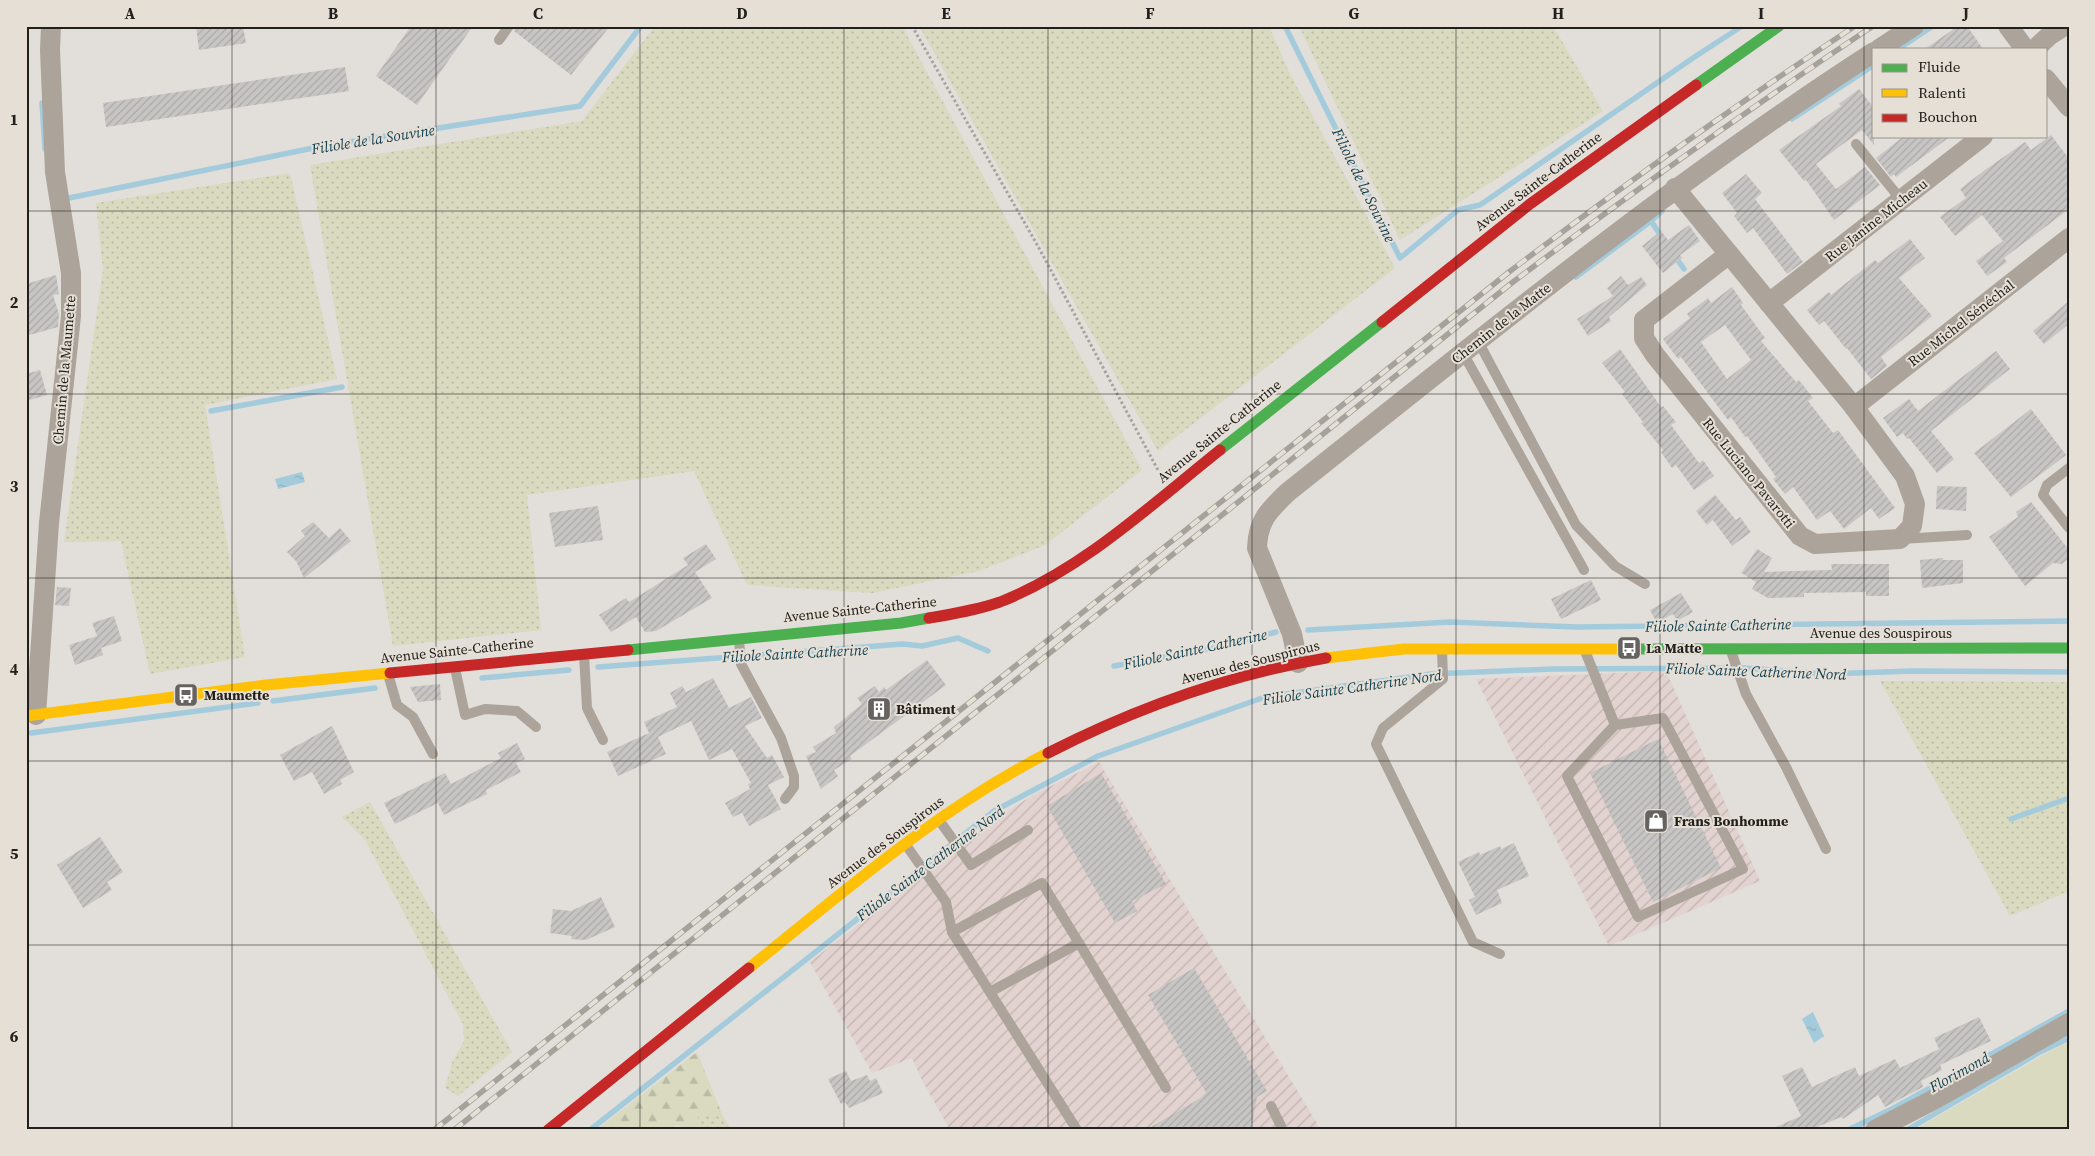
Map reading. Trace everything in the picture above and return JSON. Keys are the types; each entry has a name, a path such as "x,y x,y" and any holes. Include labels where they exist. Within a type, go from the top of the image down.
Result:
{"main road":[{"name":"Avenue Sainte-Catherine","path":"31,716 266,685 584,653 739,642 901,623 955,614 998,602 1042,581 1084,556 1530,204 1779,26"},
{"name":"Avenue des Souspirous","path":"548,1130 905,844 981,790 1016,770 1116,722 1176,697 1298,663 1363,652 1442,648 2069,648"}],"street":[{"name":"Chemin de la Maumette","path":"31,716 71,316 72,273 55,172 50,50 51,26"},
{"path":"1881,48 1914,26"},
{"path":"2008,26 2024,48"},
{"path":"2036,48 2050,35 2064,26"},
{"name":"Chemin de la Matte","path":"1298,663 1292,634 1257,548 1258,534 1266,513 1288,492 1470,347 1676,188 1787,108 1872,53"},
{"path":"2048,84 2069,107"},
{"name":"Rue Janine Micheau","path":"1769,303 1981,138"},
{"path":"1676,188 1854,407 1905,476 1915,504 1912,526 1900,539"},
{"name":"Rue Michel Sénéchal","path":"1854,407 2069,238"},
{"name":"Rue Luciano Pavarotti","path":"1729,254 1644,320 1644,338 1655,355 1800,536 1814,544 1900,539"},
{"path":"1875,1130 1937,1098 2069,1023"}],"lane":[{"path":"499,40 509,26"},
{"path":"1856,144 1902,201"},
{"path":"1470,347 1584,570"},
{"path":"1470,347 1576,525 1615,566 1645,584"},
{"path":"2069,468 2047,485 2043,495 2069,528"},
{"path":"1900,539 1967,535"},
{"path":"739,642 742,664 781,738 794,776 794,787 785,800"},
{"path":"1442,648 1443,679 1383,728 1376,744 1473,942 1500,954"},
{"path":"1584,648 1615,725"},
{"path":"1729,648 1746,694 1786,767 1826,849"},
{"path":"584,653 587,708 603,740"},
{"path":"454,666 465,715 485,709 517,711 536,727"},
{"path":"388,672 398,705 413,717 432,754"},
{"path":"1663,718 1742,869 1638,917 1567,776 1615,725 1663,718"},
{"path":"939,819 971,865 1028,830"},
{"path":"905,844 946,902 952,932 1077,1130"},
{"path":"952,932 1042,883 1166,1088"},
{"path":"990,992 1079,943"},
{"path":"1271,1106 1280,1129"}],"path":[{"path":"912,26 1039,248 1168,490"}],"shaded area":[{"path":"1666,671 1760,881 1609,946 1476,679"},
{"path":"1099,762 1321,1130 950,1130 912,1058 872,1073 810,962 993,820 1035,794"}],"green space":[{"path":"655,26 902,26 1142,470 1045,545 979,571 872,593 747,585 694,471 527,495 541,630 393,646 310,165 582,121"},
{"path":"919,26 1269,26 1289,72 1395,268 1158,451"},
{"path":"1299,26 1553,26 1603,111 1400,240"},
{"path":"290,173 337,379 205,405 245,657 150,674 121,541 64,542 103,270 96,203"},
{"path":"1880,681 2069,682 2069,891 2010,916"},
{"path":"370,802 512,1052 458,1096 445,1088 452,1063 464,1041 463,1024 365,840 342,817"},
{"path":"2069,1042 2069,1130 1914,1130 2052,1050"},
{"path":"697,1052 722,1114 697,1114 700,1130 689,1130 677,1125 668,1130 596,1130"},
{"path":"697,1114 722,1114 731,1130 700,1130"}],"water":[{"path":"302,472 305,482 278,489 275,479"},
{"path":"1813,1012 1824,1036 1814,1043 1802,1019"}],"building":[{"path":"196,26 243,26 246,43 199,50"},
{"path":"411,26 473,26 417,105 376,76"},
{"path":"516,26 610,26 571,75 514,31"},
{"path":"1958,26 1967,26 1982,48 1926,48"},
{"path":"345,67 349,91 106,127 103,103"},
{"path":"1859,89 1872,105 1872,138 1874,138 1874,145 1862,130 1816,164 1836,189 1865,167 1880,185 1834,220 1806,180 1804,181 1779,150 1841,106 1839,104"},
{"path":"2051,135 2069,159 2069,209 2004,258 2007,262 1987,276 1976,261 2003,241 1982,215 1955,236 1940,217 1966,198 1960,189 1985,170 2025,142 2031,150"},
{"path":"1901,138 1948,138 1896,177 1894,174 1891,177 1876,158"},
{"path":"1746,174 1762,193 1755,199 1803,262 1787,274 1753,228 1747,233 1734,216 1737,213 1722,193"},
{"path":"1689,225 1700,241 1680,255 1682,258 1663,273 1642,246 1661,231 1668,240"},
{"path":"1910,239 1925,258 1899,278 1932,316 1881,357 1887,366 1871,379 1824,321 1819,325 1807,310 1829,292 1831,295 1875,260 1878,263"},
{"path":"56,275 59,294 53,295 59,314 58,327 26,336 26,284"},
{"path":"1621,276 1628,285 1641,277 1647,285 1609,317 1611,321 1588,336 1577,319 1613,296 1607,288"},
{"path":"1732,287 1743,303 1741,305 1765,338 1761,341 1796,382 1799,380 1813,398 1808,401 1833,433 1838,430 1895,508 1879,519 1871,508 1844,529 1830,511 1817,520 1793,487 1785,494 1773,479 1776,477 1747,436 1745,437 1731,417 1728,420 1681,357 1678,359 1663,339 1690,318 1687,314 1708,298 1711,303","holes":["1725,325 1751,360 1727,379 1701,342"]},
{"path":"2069,301 2069,324 2044,344 2033,331"},
{"path":"1620,349 1661,407 1663,406 1676,422 1671,425 1699,463 1703,460 1714,476 1694,490 1676,465 1672,468 1661,452 1663,450 1641,423 1643,422 1622,394 1625,392 1602,363"},
{"path":"1996,351 2010,369 1931,431 1954,459 1937,473 1909,438 1907,439 1903,433 1897,437 1883,418 1909,399 1918,411"},
{"path":"40,370 47,395 26,401 26,374"},
{"path":"2031,409 2066,455 2011,497 1974,453"},
{"path":"1937,486 1967,487 1966,511 1936,509"},
{"path":"1715,495 1736,520 1740,517 1751,532 1732,546 1713,520 1707,525 1696,511"},
{"path":"2031,502 2069,550 2069,558 2062,564 2053,563 2025,586 1989,537 2018,517 2016,512"},
{"path":"598,506 603,540 555,547 549,513"},
{"path":"313,522 329,538 340,528 351,541 304,578 296,561 287,552 305,536 301,531"},
{"path":"706,544 716,559 695,572 712,598 656,631 645,632 636,617 611,632 599,615 626,598 629,602 688,565 683,558"},
{"path":"1757,549 1772,558 1764,572 1832,570 1831,564 1889,564 1889,596 1866,596 1866,592 1804,593 1804,597 1768,598 1752,589 1756,582 1740,572 1742,572"},
{"path":"1943,558 1943,560 1963,560 1963,583 1922,588 1920,560"},
{"path":"1591,580 1601,600 1561,619 1551,599"},
{"path":"57,587 71,588 69,606 55,605"},
{"path":"1681,593 1693,612 1677,621 1673,614 1657,623 1650,610"},
{"path":"114,616 122,641 101,648 103,655 75,665 69,645 97,636 92,623"},
{"path":"927,660 946,685 850,756 852,759 834,770 838,776 821,789 806,756 816,752 813,747 836,733 834,727 862,704 857,698 875,686 879,692 884,687 886,690"},
{"path":"713,678 729,708 751,697 762,718 745,726 767,758 772,755 784,777 768,785 781,809 749,826 742,813 733,817 725,803 750,789 748,784 751,783 732,749 709,760 691,721 658,737 666,754 618,776 607,752 649,733 644,722 677,707 670,693 682,686 686,692"},
{"path":"440,684 441,700 418,702 410,687"},
{"path":"332,726 354,772 340,780 342,784 324,794 312,772 294,781 280,755"},
{"name":"Frans Bonhomme","path":"1658,739 1721,868 1653,902 1590,773"},
{"path":"517,743 525,759 516,763 521,772 486,790 487,794 444,815 438,803 395,824 384,803 445,773 451,784 501,758 498,753"},
{"path":"1101,773 1166,884 1132,901 1137,911 1115,923 1047,806"},
{"path":"100,837 123,872 107,882 112,890 83,908 57,865"},
{"path":"1514,843 1529,876 1497,890 1502,903 1476,915 1469,900 1475,897 1458,862 1479,852 1480,855 1500,846 1501,849"},
{"path":"601,897 615,927 586,940 571,939 572,936 550,933 553,909 571,911"},
{"path":"1194,968 1267,1091 1257,1097 1251,1130 1146,1130 1207,1094 1148,995"},
{"path":"1979,1017 1991,1041 1940,1065 1942,1070 1921,1081 1923,1087 1885,1107 1878,1095 1843,1119 1841,1117 1810,1130 1769,1130 1801,1116 1782,1076 1802,1067 1812,1087 1855,1067 1859,1076 1895,1059 1900,1068 1939,1049 1934,1038"},
{"path":"846,1071 851,1081 867,1075 870,1081 876,1078 883,1093 849,1108 845,1102 841,1104 828,1079"}],"waterway":[{"name":"Filiole de la Souvine","path":"69,198 323,146 580,106 641,26"},
{"name":"Filiole de la Souvine","path":"1285,26 1400,258 1458,210 1480,205 1742,26"},
{"path":"1900,48 1933,26"},
{"path":"1792,119 1872,66"},
{"name":"Filiole de la Souvine","path":"42,103 45,149"},
{"path":"1651,221 1662,211"},
{"name":"Filiole de la Souvine","path":"1576,277 1651,221 1663,239"},
{"name":"Filiole de la Souvine","path":"1674,255 1684,269"},
{"path":"211,411 342,387"},
{"name":"Filiole Sainte Catherine","path":"1308,630 1450,622 1576,627 2069,621"},
{"name":"Filiole Sainte Catherine","path":"1114,666 1214,648 1276,632"},
{"name":"Filiole Sainte Catherine","path":"598,667 903,644 922,646 958,638 988,651"},
{"name":"Filiole Sainte Catherine Nord","path":"590,1130 994,811 1098,756 1265,697 1431,674 1553,669 1744,668 1827,674 1912,671 2069,672"},
{"name":"Filiole Sainte Catherine","path":"482,678 569,670"},
{"name":"Filiole Sainte Catherine","path":"273,701 375,688"},
{"name":"Filiole Sainte Catherine","path":"31,733 258,703"},
{"path":"2011,819 2069,798"},
{"name":"Florimond","path":"1848,1130 1894,1108 2069,1011"},
{"path":"1907,1130 2040,1052 2069,1038"}],"railway":[{"path":"434,1130 1509,272 1680,146 1855,26"},
{"path":"454,1130 1513,282 1691,151 1873,26"}],"traffic: fast":[{"path":"1696,85 1779,26"},
{"path":"1220,450 1382,322"},
{"path":"628,650 901,623 929,618"},
{"path":"1630,649 2069,648"}],"traffic: slow":[{"path":"1326,658 1404,649 1630,649"},
{"path":"26,716 266,685 390,673"},
{"path":"749,968 930,825 968,799 1048,753"}],"traffic: jam":[{"path":"1382,322 1530,204 1696,85"},
{"path":"929,618 974,610 1000,602 1059,572 1115,534 1220,450"},
{"path":"390,673 628,650"},
{"path":"1048,753 1115,722 1183,695 1254,674 1326,658"},
{"path":"548,1130 749,968"}],"place":[{"name":"La Matte","path":"1629,648"},
{"name":"Maumette","path":"186,695"},
{"name":"Bâtiment","path":"879,709"},
{"name":"Frans Bonhomme","path":"1656,821"}]}
